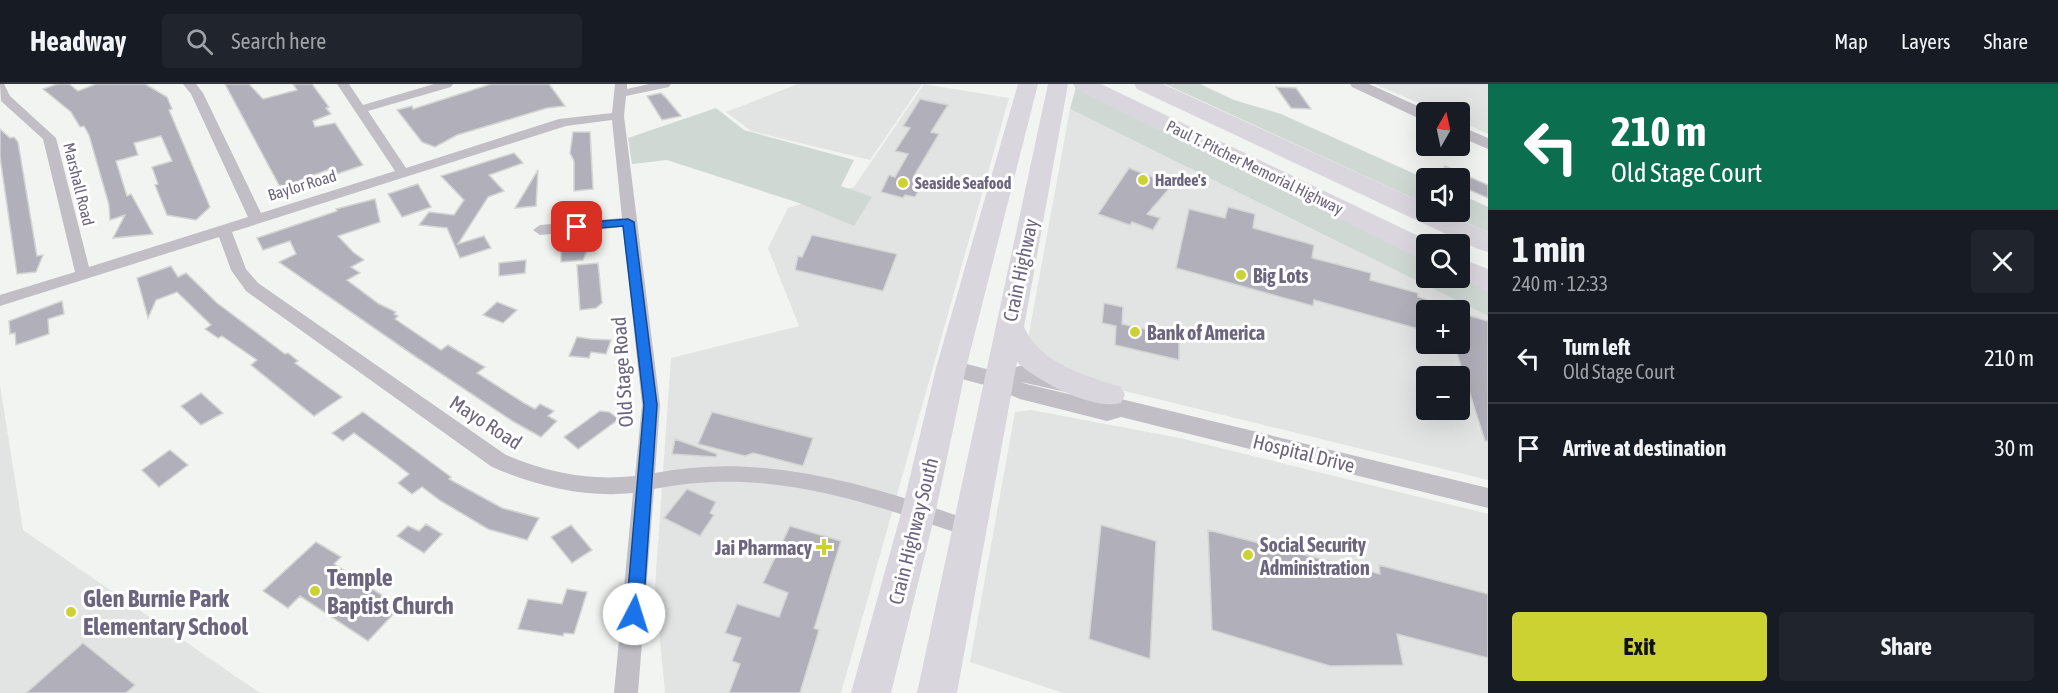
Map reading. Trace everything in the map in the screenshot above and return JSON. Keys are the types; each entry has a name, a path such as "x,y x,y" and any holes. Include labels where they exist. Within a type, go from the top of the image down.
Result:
{"highway":[{"name":"Paul T. Pitcher Memorial Highway","path":"1145,84 1488,243"},
{"name":"Paul T. Pitcher Memorial Highway","path":"1086,85 1416,246"},
{"path":"1470,272 1488,281"}],"main road":[{"name":"Crain Highway","path":"951,368 1028,84"},
{"name":"Crain Highway","path":"971,529 983,456 1058,84"},
{"path":"1009,324 1014,338 1024,353 1038,365 1051,374 1115,402"},
{"name":"Crain Highway South","path":"871,693 919,510 951,368"},
{"path":"937,693 971,529"}],"street":[{"path":"189,84 196,93 256,218"},
{"path":"343,84 362,109 402,172"},
{"path":"362,109 447,84"},
{"path":"620,89 665,84"},
{"path":"1357,84 1416,111"},
{"name":"Marshall Road","path":"0,85 5,98 49,138 83,273"},
{"name":"Old Stage Road","path":"620,89 618,116 628,222 651,405 626,693"},
{"name":"Baylor Road","path":"0,301 564,122 618,116"},
{"path":"1470,136 1488,144"},
{"path":"540,230 628,222"},
{"name":"Mayo Road","path":"223,229 239,270 252,287 500,461 524,472 564,482 594,486 646,483 696,474 757,475 866,494 971,529"},
{"name":"Hospital Drive","path":"951,368 998,380 1020,391 1107,412 1115,402 1488,498"}],"shaded area":[{"path":"798,84 922,84 870,160 751,131 726,112"},
{"path":"924,84 1009,98 841,693 665,693 655,587 671,358 799,326 768,248 788,208 854,187"},
{"path":"1165,84 1200,84 1234,100 1281,114 1416,175 1416,199"},
{"path":"1374,84 1488,84 1488,134 1470,126 1470,102 1416,102"},
{"path":"1076,87 1416,255 1416,280 1070,109"},
{"path":"716,108 744,130 854,160 841,186 872,197 854,226 799,203 667,160 632,164 628,138"},
{"path":"1070,109 1416,280 1416,288 1431,288 1456,300 1416,300 1416,354 1470,354 1470,307 1488,316 1488,480 1084,381 1051,365 1028,339"},
{"path":"1470,199 1488,207 1488,232 1466,222 1470,222"},
{"path":"1470,281 1488,291 1488,316 1470,307 1470,300 1456,300 1431,288 1470,288"},
{"name":"Glen Burnie Park Elementary School","path":"0,385 23,530 260,693 0,693"},
{"path":"1031,410 1180,438 1488,514 1488,693 1063,693 970,662 1015,412"}],"building":[{"path":"57,84 69,84 78,91 96,84 145,84 167,97 172,109 169,110 210,207 196,220 167,215 155,185 158,184 152,167 172,161 161,136 134,143 138,155 116,161 127,196 131,194 153,234 113,238 125,215 110,220 109,205 89,135 84,126 80,127 71,112 43,89"},
{"path":"225,84 249,84 263,99 297,90 293,84 312,84 329,107 326,108 331,114 313,121 315,127 335,123 363,165 334,175 330,169 309,177 299,188 279,185"},
{"path":"491,84 549,84 565,106 547,108 457,135 435,147 422,142 397,110 412,106 413,109"},
{"path":"1276,87 1296,88 1311,109 1291,108"},
{"path":"661,93 681,116 662,120 647,96"},
{"path":"920,99 948,105 931,132 939,134 914,176 925,178 915,197 905,195 903,198 881,192 889,175 895,177 908,154 895,151 910,128 903,126"},
{"path":"0,129 18,142 37,256 43,255 36,272 17,274 0,157"},
{"path":"573,132 590,132 593,189 574,191 574,161 570,153"},
{"path":"514,153 523,163 489,175 504,191 488,197 458,244 484,236 491,248 460,258 447,228 419,225 429,212 454,215 464,200 441,176"},
{"path":"1129,168 1168,183 1168,190 1147,214 1160,218 1153,230 1132,222 1130,225 1098,214"},
{"path":"538,170 536,206 515,208"},
{"path":"1470,177 1488,185 1488,198 1470,190"},
{"path":"418,184 431,207 402,217 388,194"},
{"path":"375,199 380,222 338,236 364,260 351,267 360,273 347,280 379,304 396,312 394,314 398,316 395,319 441,350 448,345 485,367 477,373 524,403 535,409 540,404 554,411 548,416 557,421 541,437 514,422 416,357 279,262 296,254 290,241 263,250 257,238 337,211 336,209"},
{"path":"1228,207 1255,214 1253,228 1314,245 1312,258 1371,273 1370,280 1418,293 1418,297 1426,300 1416,300 1416,328 1314,300 1313,306 1176,268 1189,209 1225,218"},
{"path":"812,235 897,254 883,291 795,270 798,256 802,257"},
{"path":"586,236 587,251 583,260 561,262 561,244 571,243 571,238"},
{"path":"526,260 525,273 499,276 499,263"},
{"path":"598,263 602,303 596,308 580,310 577,265"},
{"path":"171,266 178,277 186,273 217,303 285,354 288,353 298,361 295,363 342,397 314,416 251,365 257,360 222,336 218,338 205,329 211,325 177,292 156,300 148,318 137,278"},
{"path":"62,301 64,314 48,319 49,334 16,345 15,333 10,334 9,321"},
{"path":"497,302 517,310 503,323 483,315"},
{"name":"Bank of America","path":"1104,303 1123,307 1122,324 1179,337 1179,360 1115,345 1116,326 1102,323"},
{"path":"1470,316 1488,321 1488,441 1485,441 1470,394 1470,366 1461,366 1457,354 1470,354"},
{"path":"577,337 611,340 606,354 591,352 589,358 569,356"},
{"path":"201,393 223,413 201,425 181,406"},
{"path":"600,411 609,412 619,419 578,449 564,437"},
{"path":"363,412 451,477 449,479 502,508 539,518 527,540 488,529 422,487 412,494 398,483 409,474 395,463 354,433 343,441 332,433"},
{"path":"712,412 813,438 803,466 753,453 745,456 698,444"},
{"path":"675,439 717,454 716,457 672,454"},
{"path":"170,450 188,465 159,487 142,470"},
{"path":"687,489 716,502 710,513 714,515 700,536 664,518"},
{"path":"426,524 442,534 424,553 397,536 408,526 419,531"},
{"path":"571,525 592,550 572,563 551,537"},
{"path":"1101,525 1156,541 1150,659 1089,639"},
{"path":"790,526 841,541 814,628 819,630 800,693 729,693 740,664 732,661 741,638 725,633 737,604 779,617 788,593 763,583"},
{"path":"1208,530 1380,574 1379,565 1488,594 1488,658 1397,634 1403,665 1330,666 1212,630"},
{"name":"Temple Baptist Church","path":"316,542 341,557 334,564 400,607 368,641 300,596 288,608 263,591"},
{"path":"567,589 587,592 574,634 564,633 563,636 518,629 528,599 562,604"},
{"path":"83,643 135,685 126,693 26,693"}],"place":[{"name":"Hardee's","path":"1143,180"},
{"name":"Seaside Seafood","path":"903,183"},
{"name":"Big Lots","path":"1241,275"},
{"name":"Bank of America","path":"1135,332"},
{"name":"Jai Pharmacy","path":"824,547"},
{"name":"Social Security Administration","path":"1248,555"},
{"name":"Temple Baptist Church","path":"315,591"},
{"name":"Glen Burnie Park Elementary School","path":"71,612"}],"route":[{"path":"577,227 628,222 648,366 651,405 634,614"}]}
